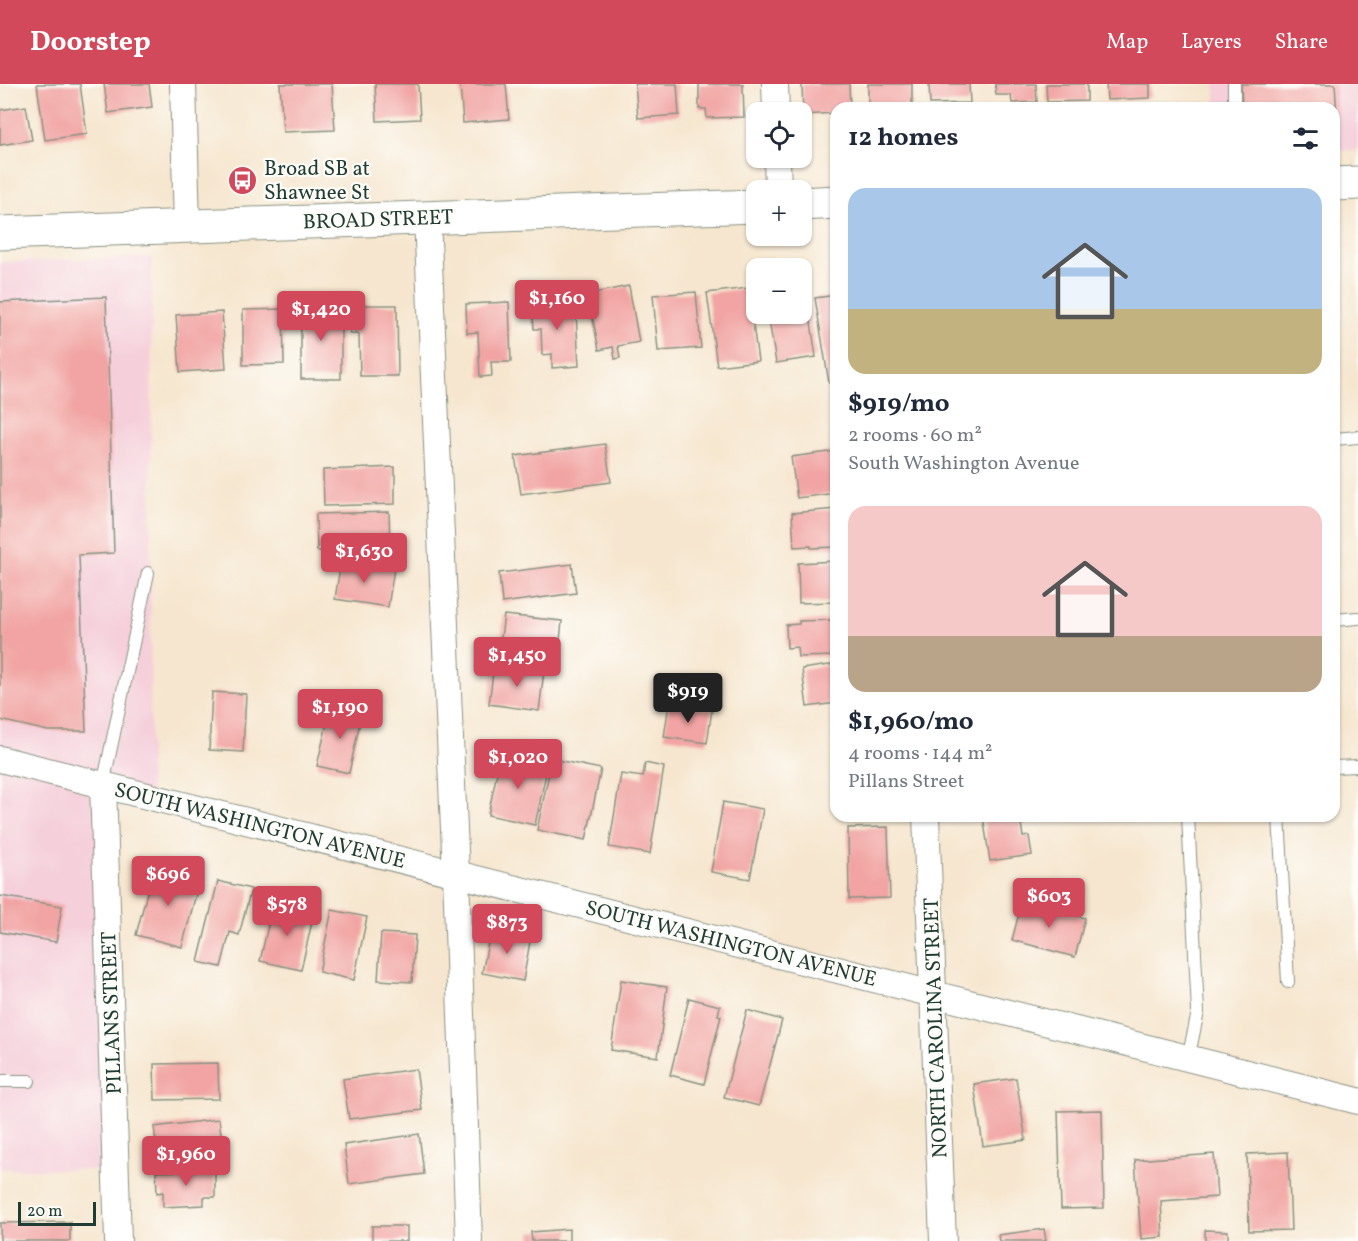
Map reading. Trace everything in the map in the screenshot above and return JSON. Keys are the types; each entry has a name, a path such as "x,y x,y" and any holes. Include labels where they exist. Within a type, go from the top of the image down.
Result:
{"main road":[{"path":"1340,184 1358,183"},
{"path":"812,203 830,202"},
{"name":"BROAD STREET","path":"0,233 746,206"}],"street":[{"path":"183,84 187,226"},
{"path":"775,84 776,102"},
{"path":"427,218 456,874 469,1241"},
{"name":"SOUTH WASHINGTON AVENUE","path":"0,759 1358,1101"},
{"name":"PILLANS STREET","path":"104,785 118,1241"},
{"name":"NORTH CAROLINA STREET","path":"926,822 943,1241"}],"lane":[{"path":"1234,84 1234,102"},
{"path":"1340,438 1358,437"},
{"path":"104,785 148,573"},
{"path":"1340,620 1358,618"},
{"path":"1340,766 1358,766"},
{"path":"1188,822 1198,1012 1188,1059"},
{"path":"1279,822 1288,982"},
{"path":"0,1081 29,1081"}],"shaded area":[{"path":"1215,84 1358,84 1358,150 1340,151 1340,102 1216,102"},
{"path":"152,257 150,797 104,785 116,1170 0,1169 0,262"}],"building":[{"path":"37,84 80,84 87,134 45,140"},
{"path":"104,84 149,84 152,107 108,113"},
{"path":"280,84 332,84 335,130 283,132"},
{"path":"375,84 418,84 420,119 377,121"},
{"path":"460,84 506,84 509,119 463,123"},
{"path":"635,84 677,84 679,115 638,118"},
{"path":"699,84 743,84 744,117 707,118 706,109 699,109"},
{"path":"802,84 849,84 850,102 830,102 830,113 812,114 812,102 803,102"},
{"path":"868,84 912,84 912,102 868,102"},
{"path":"929,84 969,84 970,102 930,102"},
{"path":"995,84 1036,84 1037,102 1012,102 1011,95 996,95"},
{"path":"1046,84 1087,84 1087,101 1047,102"},
{"path":"1106,84 1150,84 1150,98 1107,100"},
{"path":"1241,84 1335,84 1336,102 1242,102"},
{"path":"26,106 32,140 0,145 0,110"},
{"path":"629,286 639,342 618,346 620,358 615,359 613,347 599,350 588,294"},
{"path":"746,288 746,324 753,324 758,361 717,366 707,293"},
{"path":"696,292 701,348 658,351 653,295"},
{"path":"830,296 830,383 829,383 815,298"},
{"path":"106,297 114,553 79,555 86,731 48,731 0,720 0,302"},
{"path":"570,299 570,312 576,312 579,366 552,368 552,354 542,355 541,329 534,329 532,301"},
{"path":"509,302 511,362 491,362 492,376 480,377 478,332 467,333 466,304"},
{"path":"350,305 397,305 398,376 360,376 359,334 350,334"},
{"path":"301,306 341,306 341,379 301,379"},
{"path":"283,309 284,364 243,365 243,310"},
{"path":"222,312 226,369 180,372 176,315"},
{"path":"770,324 811,324 816,357 776,363"},
{"path":"605,444 611,482 521,494 515,456"},
{"path":"830,452 830,494 797,498 791,457"},
{"path":"395,467 395,504 324,506 323,470"},
{"path":"830,510 830,547 794,547 792,513"},
{"path":"389,512 390,548 317,551 316,514"},
{"path":"341,561 394,569 388,607 335,599"},
{"path":"830,561 830,602 799,603 798,563"},
{"path":"572,564 576,593 502,603 499,573"},
{"path":"504,615 562,621 559,651 500,645"},
{"path":"830,620 830,656 798,657 797,647 787,648 786,625 799,624 799,621"},
{"path":"494,665 544,671 539,711 489,704"},
{"path":"830,665 830,704 807,707 802,669"},
{"path":"212,692 246,694 243,752 209,750"},
{"path":"669,704 712,710 707,743 664,737"},
{"path":"331,706 362,713 349,773 317,766"},
{"path":"501,754 548,764 535,825 488,815"},
{"path":"552,759 601,769 586,840 537,830"},
{"path":"645,763 664,767 650,854 609,847 621,774 643,777"},
{"path":"723,802 763,809 750,879 711,872"},
{"path":"984,822 1021,822 1023,837 1029,836 1032,855 990,861"},
{"path":"888,827 890,898 849,899 848,828"},
{"path":"154,866 200,879 182,947 136,935"},
{"path":"218,881 251,889 239,935 230,932 221,967 198,962"},
{"path":"0,896 62,906 56,942 0,932"},
{"path":"1022,902 1085,918 1075,957 1012,940"},
{"path":"273,904 314,913 301,970 260,961"},
{"path":"332,910 367,917 354,980 319,972"},
{"path":"491,928 531,936 523,981 482,973"},
{"path":"381,933 415,935 412,982 378,980"},
{"path":"621,980 667,987 658,1057 611,1050"},
{"path":"689,998 720,1006 718,1015 721,1016 704,1084 670,1075"},
{"path":"747,1010 782,1020 759,1106 724,1097"},
{"path":"218,1063 219,1099 155,1100 154,1064"},
{"path":"416,1069 422,1110 349,1119 343,1079"},
{"path":"1016,1078 1026,1140 983,1146 974,1084"},
{"path":"1102,1110 1104,1208 1061,1209 1058,1111"},
{"path":"219,1119 224,1155 159,1164 154,1127"},
{"path":"419,1134 424,1174 349,1184 344,1145"},
{"path":"1288,1152 1291,1230 1249,1231 1247,1154"},
{"path":"1214,1154 1217,1197 1161,1201 1163,1237 1141,1239 1135,1160"},
{"path":"215,1170 215,1197 204,1197 204,1205 163,1207 163,1192 157,1193 156,1172"},
{"path":"70,1222 70,1241 0,1241 0,1223"},
{"path":"372,1226 407,1226 407,1241 372,1241"},
{"path":"569,1229 569,1241 532,1241 531,1232"},
{"path":"1044,1229 1046,1241 999,1241 998,1235"},
{"path":"1205,1230 1228,1231 1228,1241 1205,1241"}],"place":[{"name":"Broad SB at Shawnee St","path":"243,180"}]}
